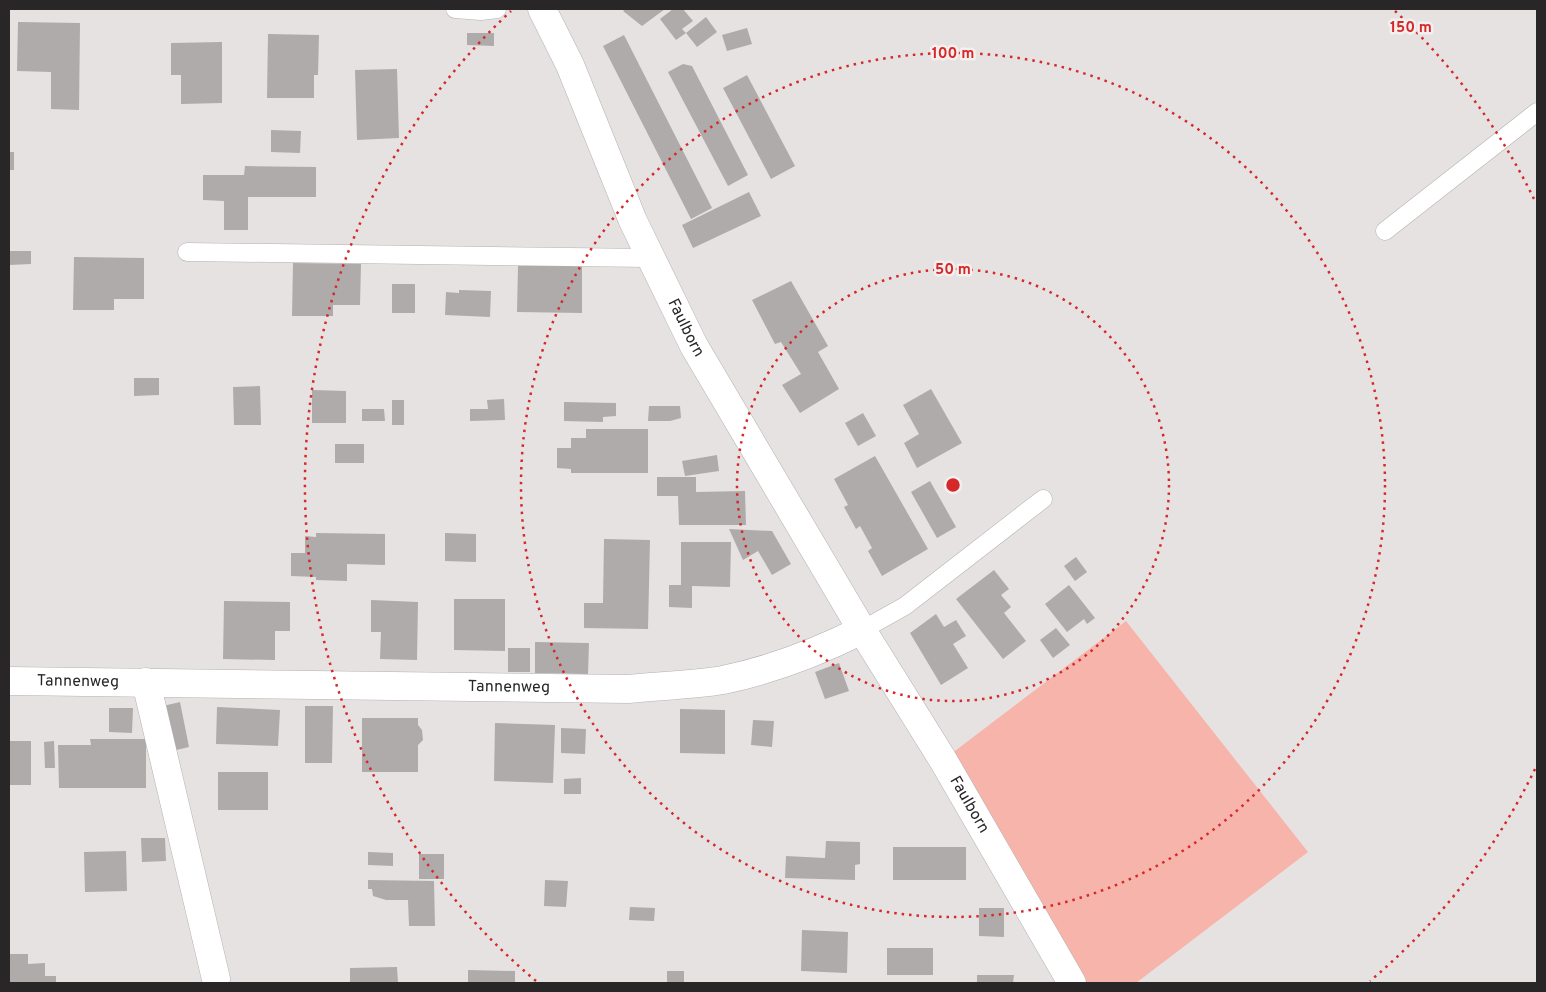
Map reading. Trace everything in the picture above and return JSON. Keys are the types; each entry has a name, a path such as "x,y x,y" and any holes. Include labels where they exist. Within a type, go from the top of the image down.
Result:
{"street":[{"name":"Faulborn","path":"542,9 570,64 633,221 694,346 862,630 943,760 1072,983"},
{"name":"Tannenweg","path":"9,681 628,689 721,680 783,664 862,630"},
{"path":"146,682 216,979"}],"lane":[{"path":"454,9 481,11 497,9"},
{"path":"1385,231 1537,112"},
{"path":"187,252 650,258"},
{"path":"862,630 905,606 1043,500"}],"shaded area":[{"path":"1126,621 1308,852 1136,983 1072,983 943,760"}],"building":[{"path":"626,9 665,9 642,26 623,11"},
{"path":"673,9 683,9 693,21 682,29 686,33 676,40 660,19"},
{"path":"706,17 717,32 697,47 686,33"},
{"path":"18,22 80,23 79,110 51,109 51,72 17,71"},
{"path":"747,28 752,44 727,51 722,35"},
{"path":"467,33 494,33 494,46 467,45"},
{"path":"268,34 319,35 318,75 314,75 314,98 267,98"},
{"path":"624,35 712,208 691,219 603,46"},
{"path":"222,42 222,103 181,104 181,75 171,75 171,43"},
{"path":"683,64 692,66 748,175 728,186 668,72"},
{"path":"397,69 399,138 357,140 355,70"},
{"path":"747,75 795,166 771,179 723,88"},
{"path":"271,130 301,131 300,153 271,152"},
{"path":"9,152 14,152 14,170 9,170"},
{"path":"245,166 316,167 316,197 248,197 248,230 224,230 224,201 203,200 203,175 244,175"},
{"path":"749,192 761,216 693,248 682,225"},
{"path":"9,251 31,251 31,264 9,265"},
{"path":"74,257 144,258 144,299 114,299 114,310 73,310"},
{"path":"293,263 361,264 360,305 333,305 333,316 292,316"},
{"path":"518,266 582,266 582,313 517,312"},
{"path":"791,281 828,346 818,352 839,389 800,413 782,385 801,374 781,342 775,344 752,300"},
{"path":"392,284 415,284 415,313 392,313"},
{"path":"459,290 491,291 490,317 445,315 446,292 459,293"},
{"path":"134,378 159,378 159,395 134,396"},
{"path":"260,386 261,425 234,425 233,387"},
{"path":"931,389 962,443 917,468 904,443 919,434 903,405"},
{"path":"312,390 346,391 346,423 312,423"},
{"path":"504,399 505,420 470,421 470,409 488,409 487,400"},
{"path":"392,400 404,400 404,425 392,425"},
{"path":"564,402 616,403 616,416 603,417 603,422 564,421"},
{"path":"649,406 680,406 681,418 670,421 648,421"},
{"path":"362,409 384,409 385,421 362,421"},
{"path":"863,413 876,436 858,446 845,423"},
{"path":"586,429 648,429 648,473 571,473 571,469 557,468 557,448 571,448 571,438 586,438"},
{"path":"335,444 364,444 364,463 335,463"},
{"path":"717,455 719,471 685,476 682,461"},
{"path":"875,456 928,549 882,576 868,551 872,548 860,526 856,529 844,507 848,505 834,479"},
{"path":"657,477 696,477 696,492 745,491 746,525 679,525 678,496 657,496"},
{"path":"930,481 956,527 937,538 911,492"},
{"path":"729,529 772,531 791,564 772,575 758,551 743,560"},
{"path":"316,533 385,534 385,565 347,564 347,581 316,580 316,577 291,576 291,553 305,553 305,536 316,537"},
{"path":"445,533 476,534 476,562 445,561"},
{"path":"604,539 650,540 648,629 584,628 584,603 603,603"},
{"path":"681,542 731,542 730,587 692,586 692,608 669,607 669,585 681,585"},
{"path":"1076,557 1087,572 1075,581 1064,566"},
{"path":"994,570 1009,589 1001,595 1011,607 1004,613 1026,641 1003,659 956,599"},
{"path":"1069,585 1095,618 1087,624 1084,619 1067,632 1045,604"},
{"path":"454,599 505,599 505,651 454,650"},
{"path":"371,600 418,602 417,660 380,659 381,632 371,632"},
{"path":"224,601 290,602 290,631 275,631 275,660 223,659"},
{"path":"936,614 944,627 956,620 966,636 953,644 968,668 941,685 910,633"},
{"path":"1056,628 1070,645 1053,658 1040,640"},
{"path":"535,642 589,643 588,674 535,673"},
{"path":"508,648 530,648 530,672 508,672"},
{"path":"839,663 849,691 825,699 815,672"},
{"path":"180,702 189,747 172,751 163,706"},
{"path":"305,706 333,706 332,763 305,763"},
{"path":"217,707 280,710 278,746 216,744"},
{"path":"109,708 133,708 132,733 109,732"},
{"path":"680,709 725,710 725,754 680,753"},
{"path":"362,718 418,718 418,725 422,730 423,740 418,745 418,772 362,772"},
{"path":"753,720 774,721 772,747 751,745"},
{"path":"495,723 555,725 553,783 494,781"},
{"path":"561,728 586,729 585,754 561,753"},
{"path":"90,739 146,739 146,788 59,788 58,745 91,745"},
{"path":"9,741 31,741 31,785 9,785"},
{"path":"54,741 55,768 45,768 44,742"},
{"path":"218,772 268,772 268,810 218,810"},
{"path":"581,778 581,794 564,794 564,779"},
{"path":"141,838 165,838 166,861 142,862"},
{"path":"826,841 860,842 860,864 855,865 855,880 785,878 786,856 825,858"},
{"path":"893,847 966,847 966,880 893,880"},
{"path":"126,851 127,891 85,892 84,852"},
{"path":"368,852 393,853 393,866 368,865"},
{"path":"419,854 444,854 444,879 419,879"},
{"path":"368,880 434,881 435,926 409,926 408,900 386,900 373,896 372,889 368,889"},
{"path":"545,880 568,881 566,907 544,906"},
{"path":"630,907 655,908 654,921 629,920"},
{"path":"979,908 1004,908 1004,937 979,936"},
{"path":"802,930 848,932 847,973 801,971"},
{"path":"887,948 933,948 933,975 887,975"},
{"path":"9,954 28,954 28,964 45,963 45,976 56,976 56,983 9,983"},
{"path":"397,967 398,983 350,983 350,968"},
{"path":"468,970 515,971 515,983 468,983"},
{"path":"667,971 684,971 684,983 667,983"},
{"path":"977,975 1014,975 1013,983 977,983"}]}
